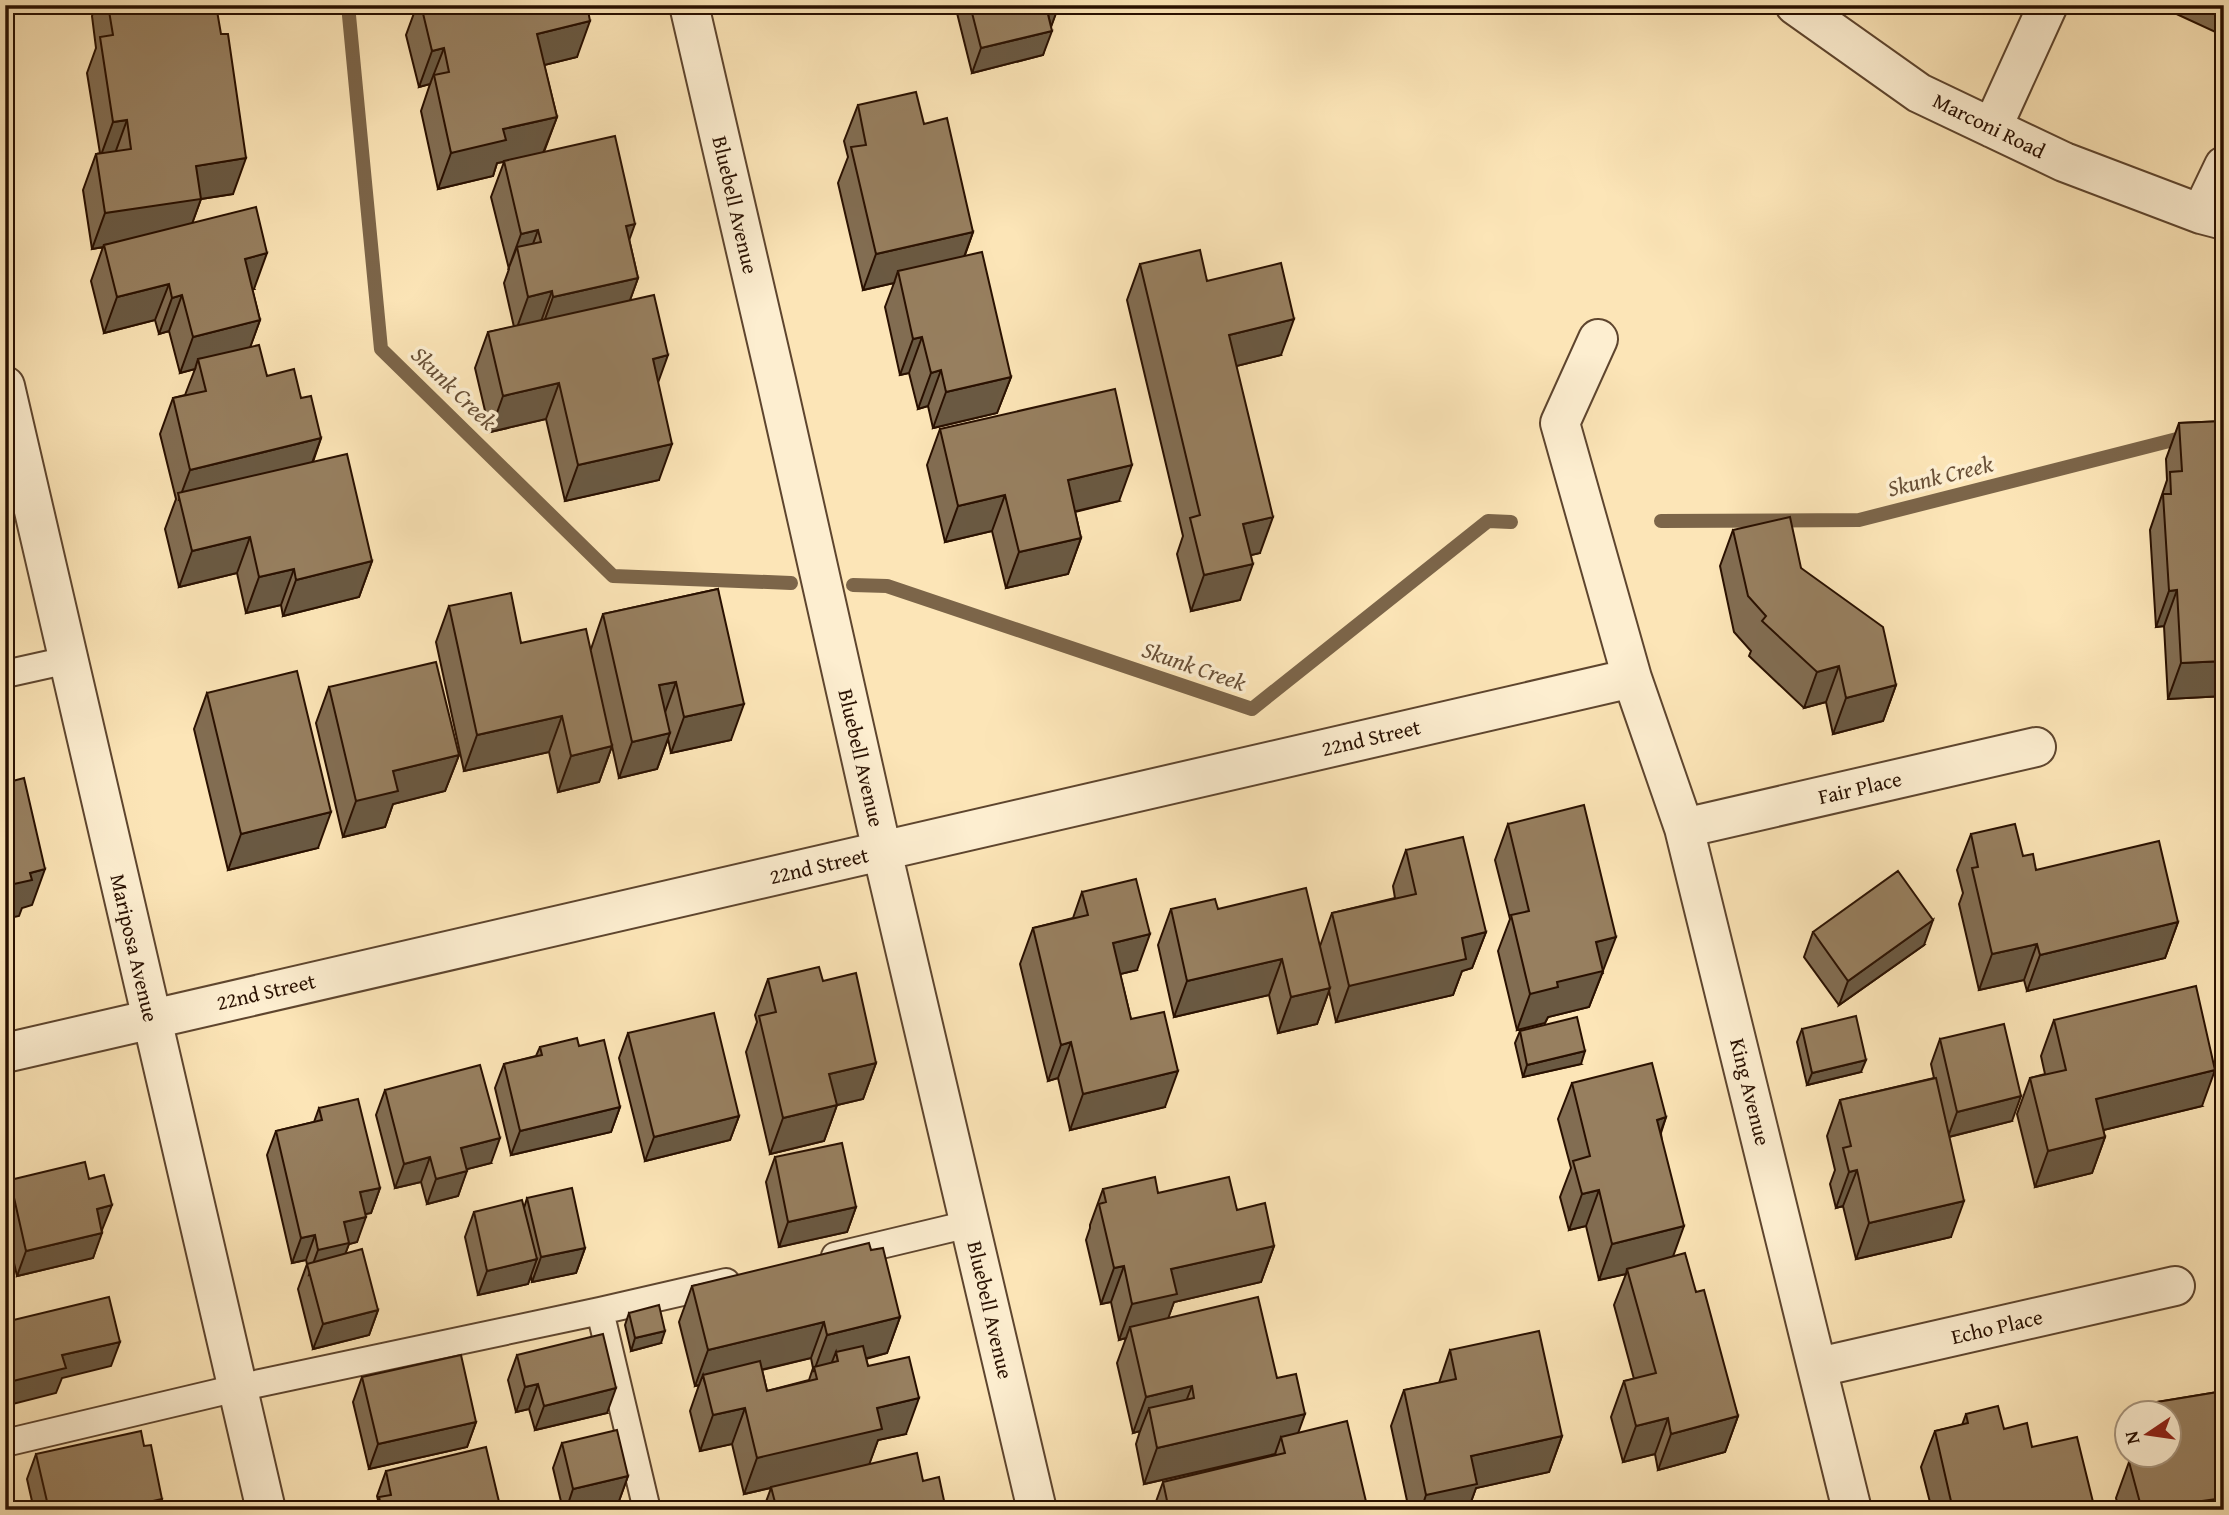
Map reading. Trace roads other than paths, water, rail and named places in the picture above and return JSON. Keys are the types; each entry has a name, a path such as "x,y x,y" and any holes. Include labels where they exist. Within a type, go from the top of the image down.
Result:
{"street":[{"name":"Bluebell Avenue","path":"689,5 882,851 1037,1510"},
{"path":"1993,128 2048,5"},
{"name":"Marconi Road","path":"1802,7 1919,93 2064,162 2212,217"},
{"path":"2212,217 2224,166"},
{"name":"King Avenue","path":"1598,339 1559,424 1632,678 1684,828 1819,1367 1852,1510"},
{"name":"Mariposa Avenue","path":"5,386 266,1510"},
{"name":"22nd Street","path":"5,1053 1632,678"},
{"name":"Fair Place","path":"1684,828 2036,747"},
{"name":"Echo Place","path":"1819,1367 2175,1286"}],"lane":[{"path":"5,674 68,660"},
{"path":"811,1262 970,1224"},
{"path":"5,1443 237,1388 600,1311 746,1277"},
{"path":"600,1311 647,1510"}],"waterway":[{"name":"Skunk Creek","path":"348,5 381,349 613,576 791,583"},
{"name":"Skunk Creek","path":"1661,521 1859,520 2224,427"},
{"name":"Skunk Creek","path":"853,585 887,586 1252,709 1488,521 1511,522"}]}
